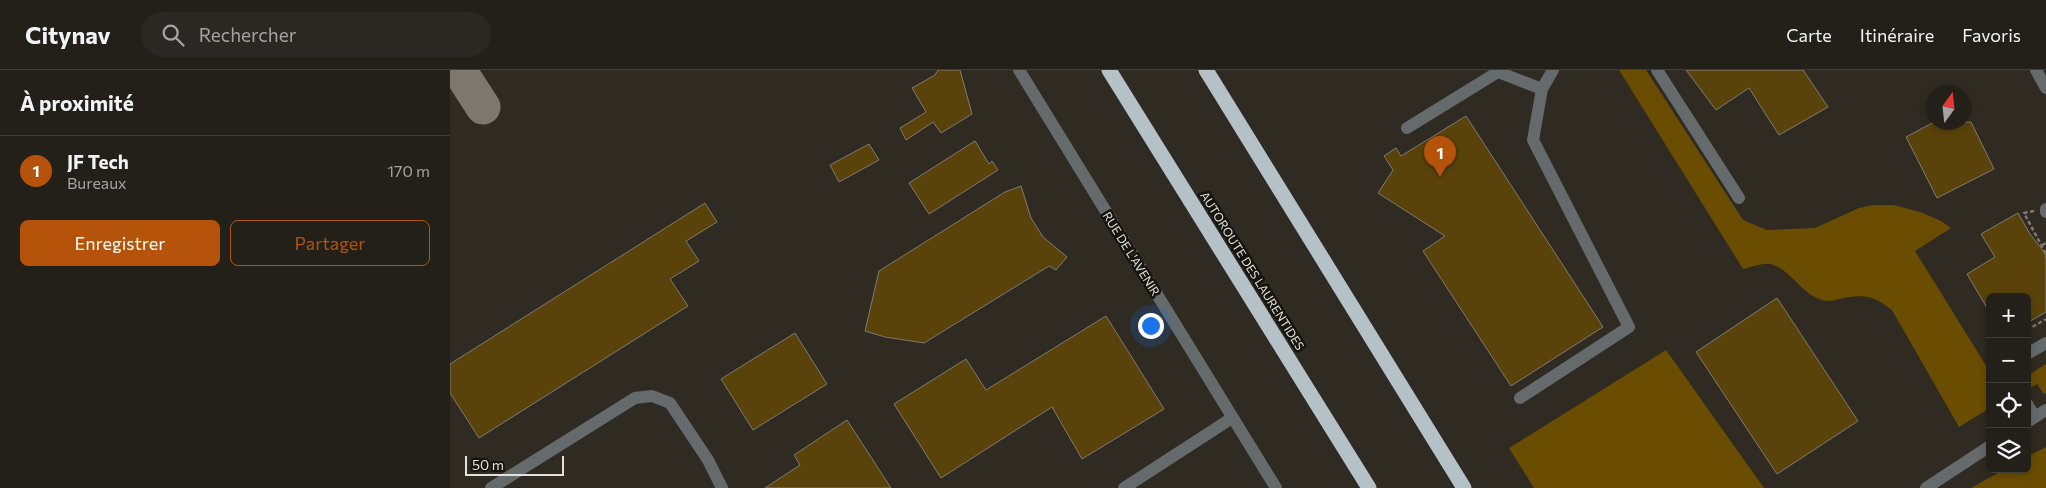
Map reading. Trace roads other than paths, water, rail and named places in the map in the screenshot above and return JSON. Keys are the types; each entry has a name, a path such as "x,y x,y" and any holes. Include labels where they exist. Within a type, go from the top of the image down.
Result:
{"highway":[{"name":"AUTOROUTE DES LAURENTIDES","path":"1109,70 1369,488"},
{"path":"1206,70 1464,488"}],"street":[{"name":"RUE DE L'AVENIR","path":"1018,70 1276,488"},
{"path":"1520,398 1628,327 1533,140 1542,89 1553,70"},
{"path":"1657,70 1740,198"},
{"path":"2036,70 2046,88"},
{"path":"1407,128 1498,72 1542,89"},
{"path":"2031,352 2046,343"},
{"path":"490,488 634,398 652,396 670,403 708,460 722,488"},
{"path":"1124,488 1232,418"},
{"path":"1926,488 1986,449"}],"place":[{"name":"JF Tech","path":"1440,177"}]}
